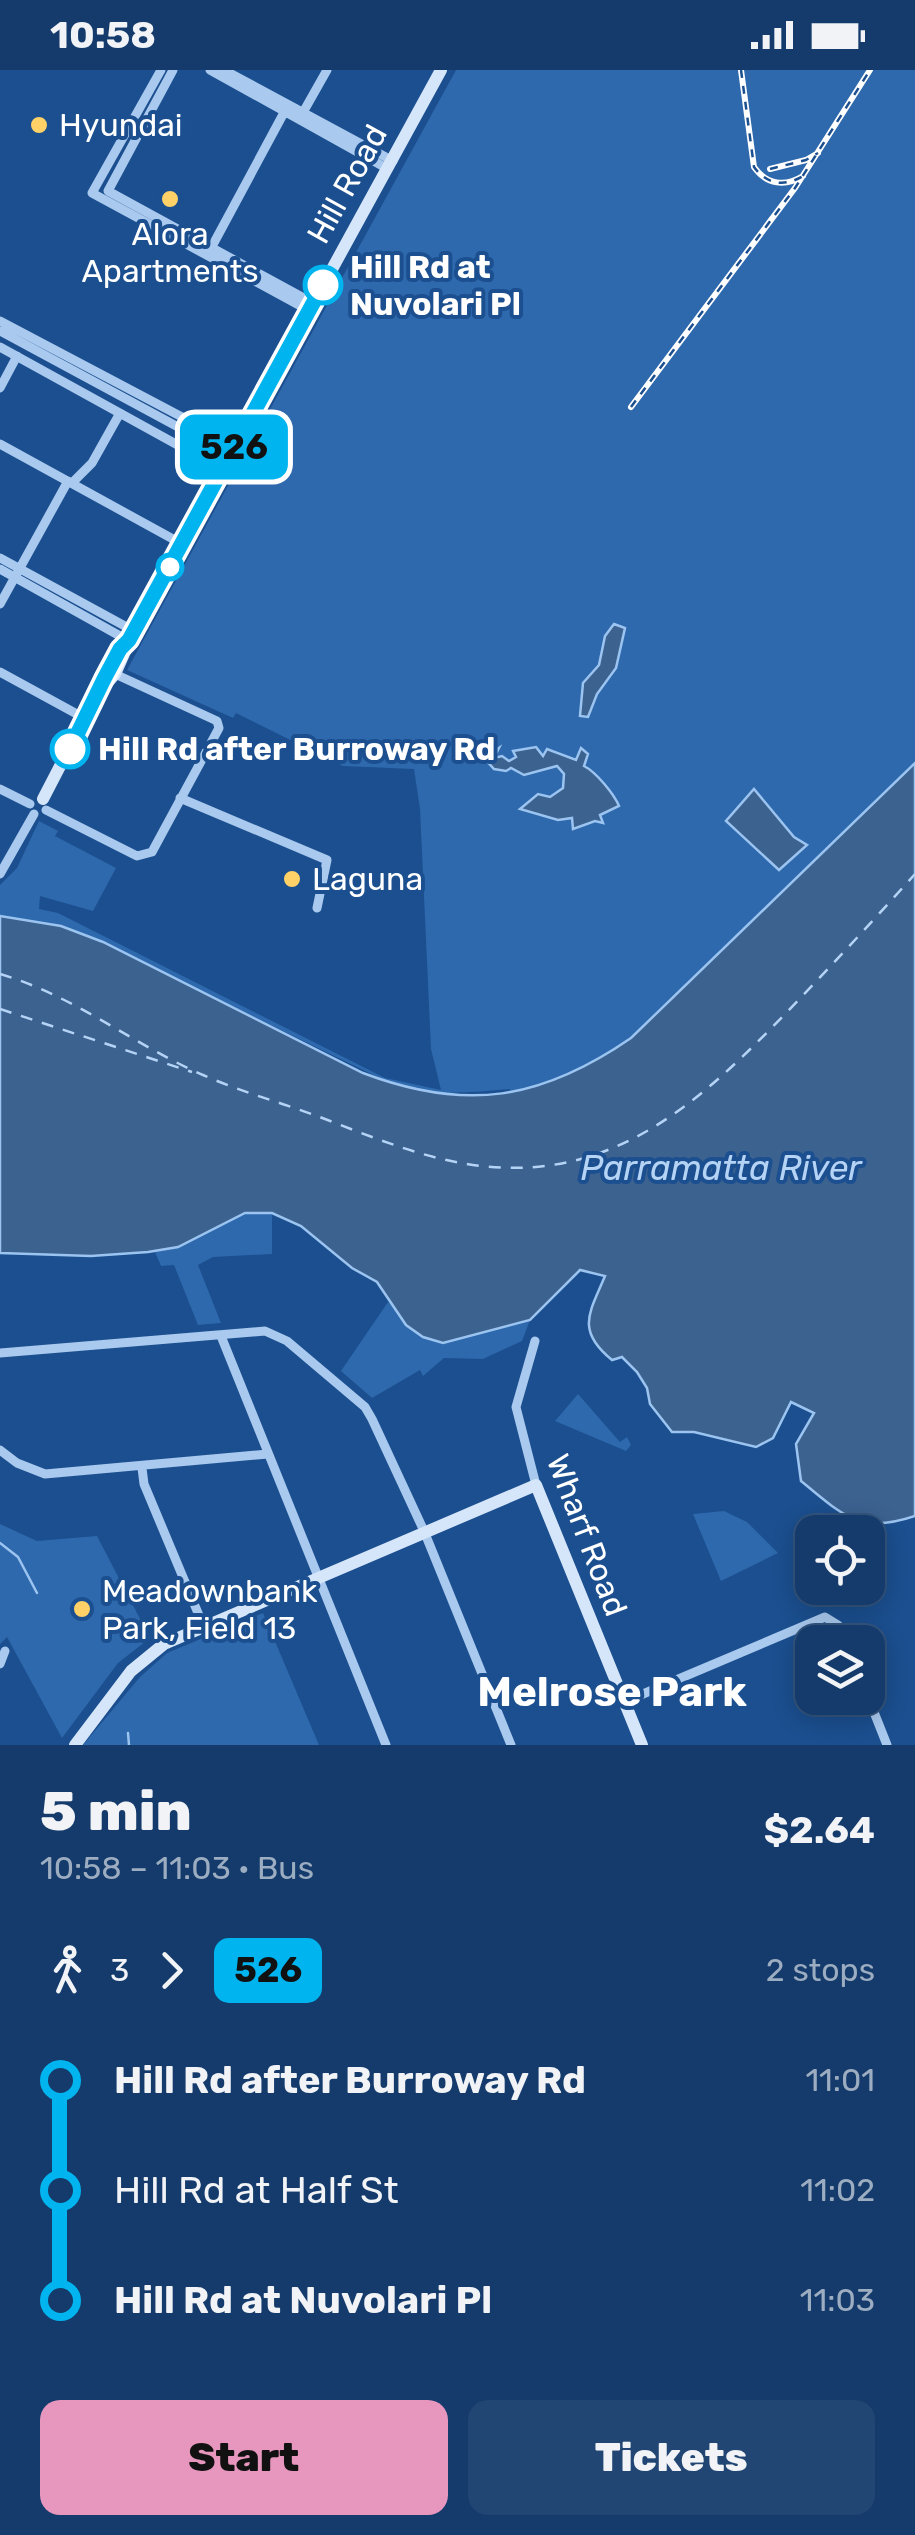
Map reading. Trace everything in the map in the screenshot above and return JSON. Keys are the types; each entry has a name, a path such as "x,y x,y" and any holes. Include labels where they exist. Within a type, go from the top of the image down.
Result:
{"street":[{"path":"92,194 160,70"},
{"path":"108,191 173,70"},
{"path":"301,116 327,70"},
{"name":"Hill Road","path":"100,691 115,674 131,636 441,70"},
{"path":"219,71 390,165"},
{"path":"209,251 287,108"},
{"path":"92,194 108,191 209,251"},
{"path":"92,194 311,306"},
{"path":"0,321 20,336 232,450"},
{"path":"0,331 20,336"},
{"path":"0,362 3,348 222,470"},
{"path":"0,388 17,356"},
{"path":"0,604 70,482 92,463 120,413"},
{"path":"0,444 182,544"},
{"path":"0,558 17,573 131,636"},
{"path":"0,570 17,573"},
{"name":"Hill Road","path":"38,807 120,649 131,636"},
{"path":"0,672 86,719"},
{"path":"0,789 142,857 152,852 218,728 217,720 115,674"},
{"path":"180,798 327,860 317,908"},
{"path":"0,874 38,807"},
{"path":"0,1353 265,1331 277,1336 365,1406 424,1531 511,1745"},
{"path":"220,1336 386,1745"},
{"name":"Wharf Road","path":"535,1341 516,1407 536,1485 642,1745"},
{"path":"0,1450 17,1463 45,1474 268,1454"},
{"path":"142,1468 144,1484 203,1625"},
{"path":"75,1745 145,1658 164,1644 536,1485"},
{"path":"804,1625 830,1618 838,1625"},
{"path":"624,1702 795,1629"},
{"path":"0,1664 5,1652"},
{"path":"875,1715 887,1745"}],"shaded area":[{"path":"456,70 915,70 915,765 631,1038 573,1073 509,1092 510,1089 437,1092 394,1085 96,940 0,916 0,885 17,868 39,821 58,831 55,836 116,868 93,911 40,896 39,909 58,913 385,1078 441,1090 431,1049 420,809 414,769 343,766 236,713 233,718 127,670"},
{"path":"0,1156 272,1212 272,1254 213,1257 198,1265 221,1323 198,1325 174,1265 161,1266 155,1252 178,1247 245,1213 256,1213"},
{"path":"388,1302 443,1343 530,1320 522,1341 483,1359 444,1358 423,1376 420,1370 372,1398 341,1371"},
{"path":"578,1394 620,1442 627,1437 631,1445 626,1451 555,1421"},
{"path":"724,1511 747,1522 778,1553 721,1581 693,1514"},
{"path":"0,1524 37,1541 97,1536 150,1638 118,1663 62,1738 7,1637 0,1644"},
{"path":"263,1613 319,1745 83,1745 140,1677 167,1653"}],"water":[{"path":"614,624 625,628 616,668 597,694 588,717 580,716 583,683 599,665 605,636"},
{"path":"536,747 543,756 547,749 576,760 581,748 588,754 584,766 604,784 619,806 600,815 603,823 595,821 573,829 572,818 558,820 520,809 538,794 550,797 563,788 564,774 557,766 524,775 511,768 494,769 484,758 499,748 494,758 502,756 509,761 516,757 513,751"},
{"name":"Parramatta River","path":"915,763 915,1516 885,1522 885,1515 847,1515 801,1481 796,1444 814,1413 791,1402 773,1438 756,1447 694,1432 672,1432 650,1404 647,1388 637,1372 622,1357 612,1360 593,1339 589,1320 605,1276 580,1270 530,1320 443,1343 423,1337 406,1325 377,1282 352,1268 301,1226 272,1213 245,1213 178,1247 148,1252 91,1256 0,1253 0,916 61,926 103,942 363,1073 436,1093 502,1093 534,1087 598,1059 631,1038"},
{"path":"754,789 794,837 807,845 779,870 726,821"}],"waterway":[{"path":"0,1543 18,1557 37,1593"},
{"path":"128,1733 129,1745"}],"ferry route":[{"path":"0,974 53,994 177,1063 231,1086 419,1153 482,1166 530,1167 574,1161 614,1147 688,1104 754,1045 915,874"},
{"path":"0,1009 192,1072"}],"railway":[{"path":"741,70 754,167 765,178 777,182 803,176"},
{"path":"631,407 795,188 870,70"},
{"path":"770,169 818,153"}],"bus line":[{"name":"526","path":"70,749 120,649 129,640 323,285"}],"place":[{"name":"Hyundai","path":"39,125"},
{"name":"Alora Apartments","path":"170,199"},
{"name":"Hill Rd at Nuvolari Pl","path":"323,285"},
{"name":"Hill Rd after Burroway Rd","path":"70,749"},
{"name":"Laguna","path":"292,879"},
{"name":"Meadownbank Park, Field 13","path":"82,1609"}],"district":[{"name":"Melrose Park","path":"612,1692"}]}
